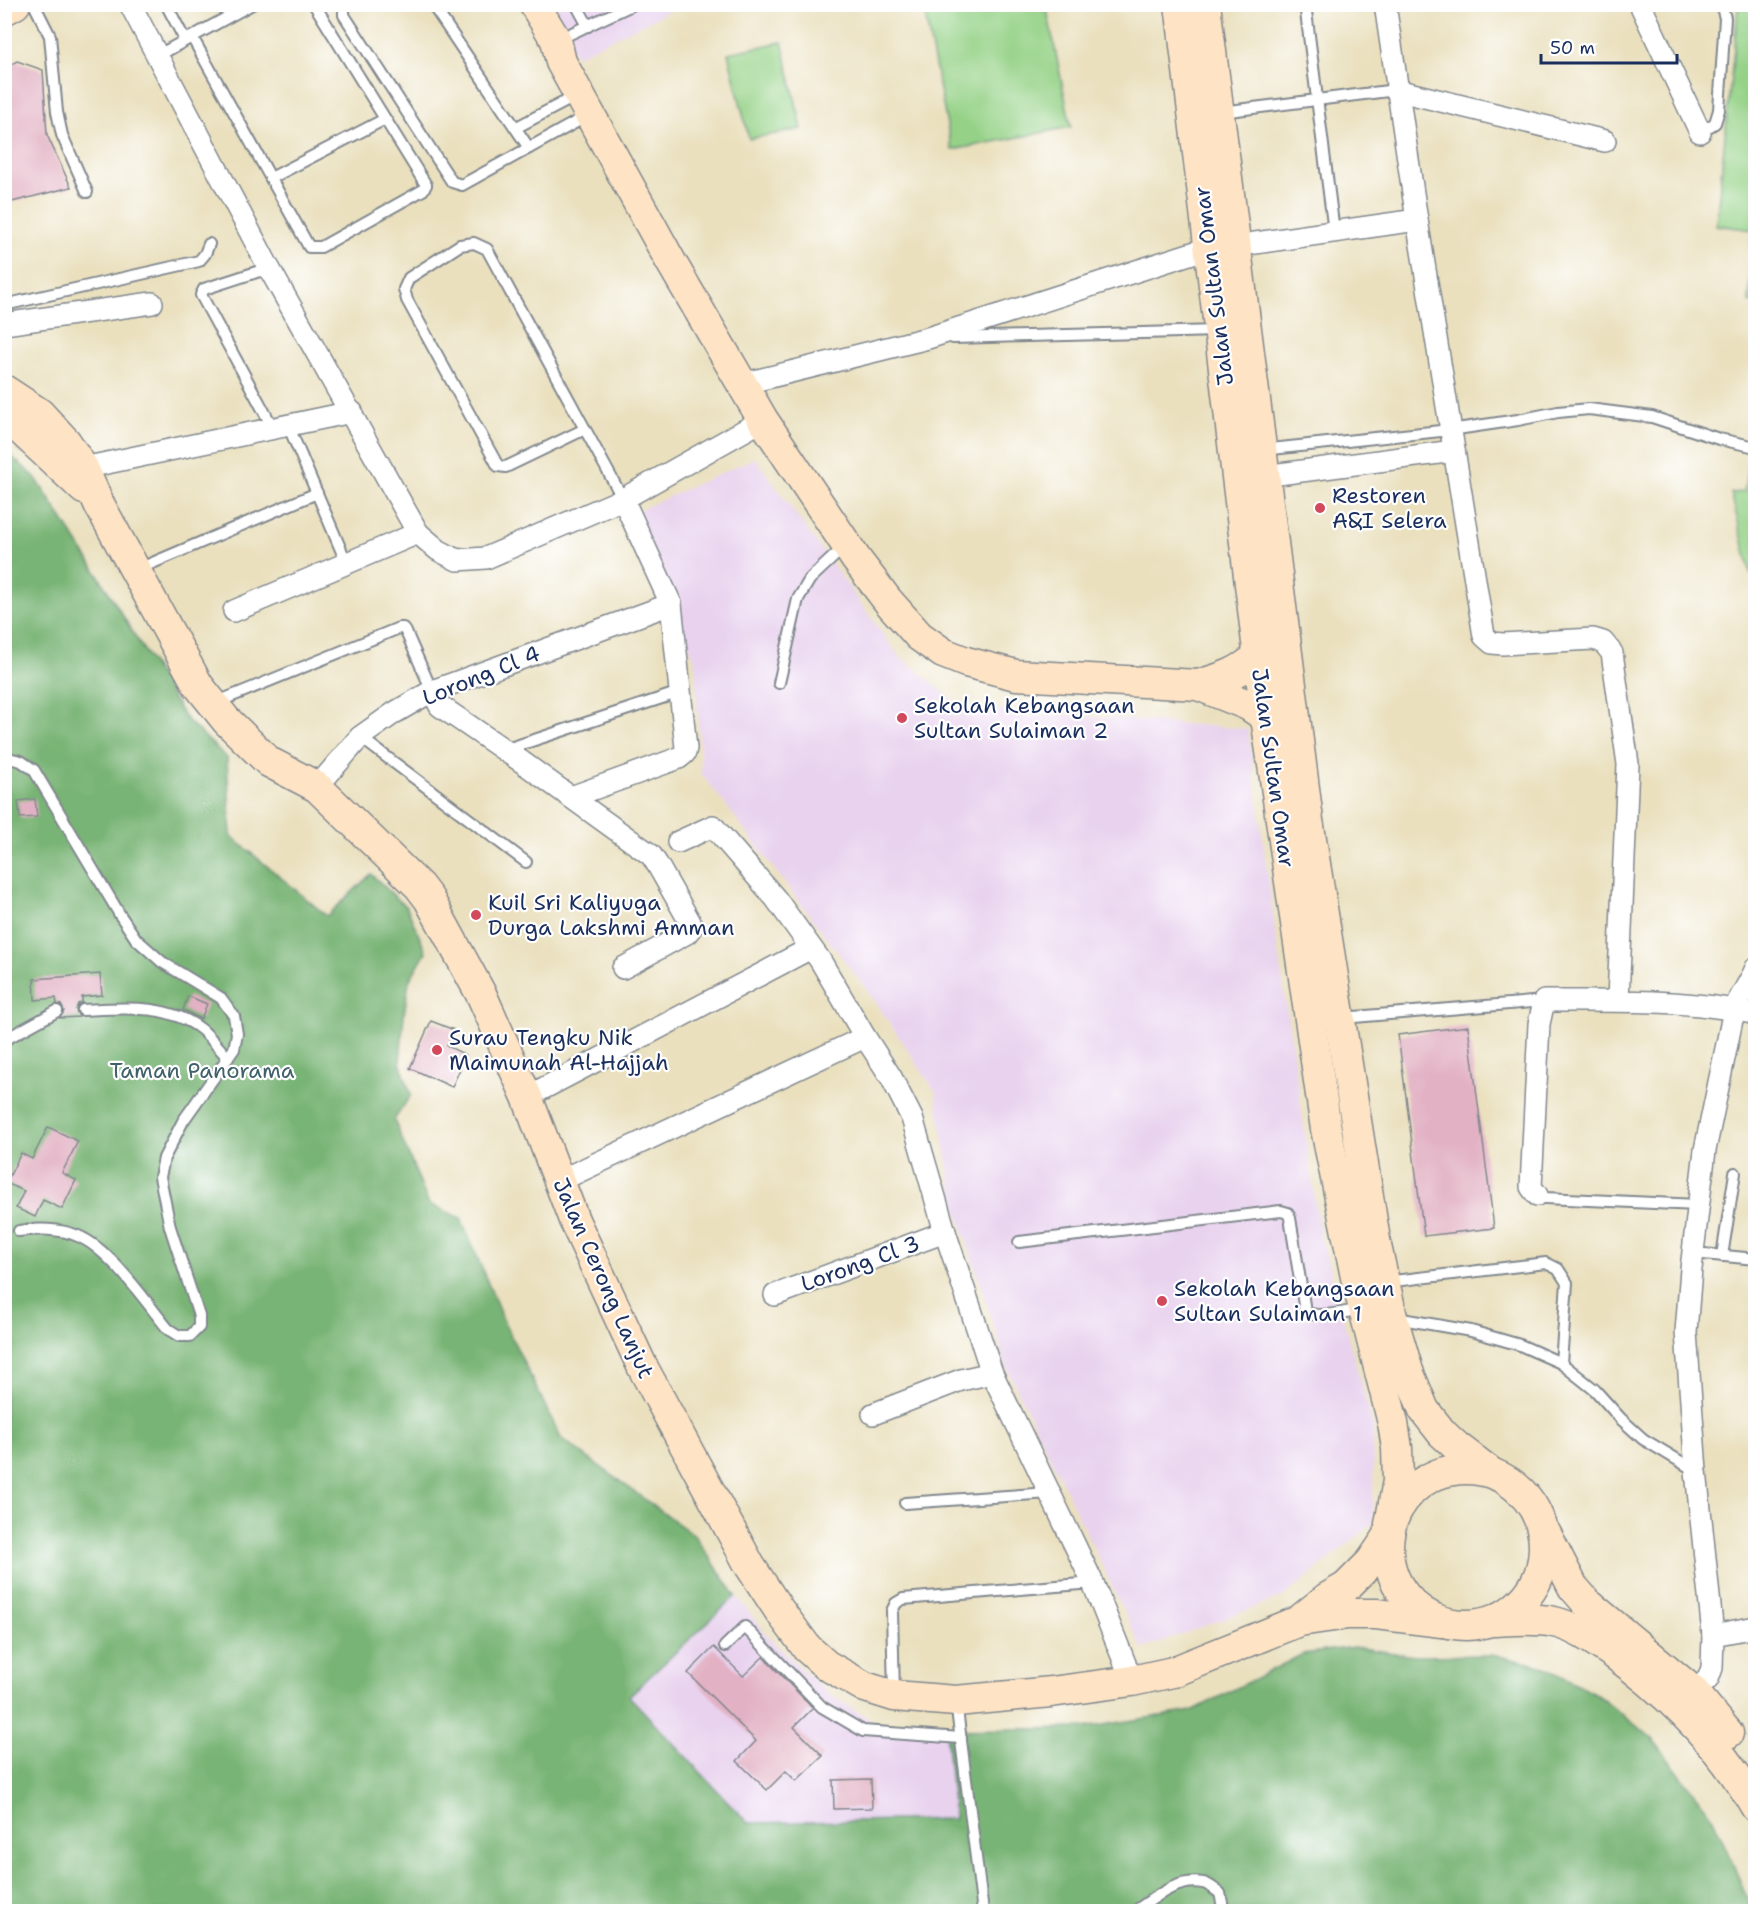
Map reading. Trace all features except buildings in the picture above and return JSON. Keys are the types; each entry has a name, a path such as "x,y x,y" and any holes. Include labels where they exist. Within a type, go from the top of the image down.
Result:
{"main road":[{"path":"4,10 15,4"},
{"path":"513,4 541,48 558,51"},
{"path":"534,4 584,105 671,262 763,420 846,545 888,601 919,636 943,653 966,662 1016,675 1198,685 1248,705 1266,717"},
{"name":"Jalan Sultan Omar","path":"1179,4 1221,247 1218,331 1266,717 1326,1129 1363,1309 1393,1423 1397,1448 1398,1481 1389,1531"},
{"path":"1205,4 1219,113 1221,247 1262,463 1308,820 1376,1246 1392,1317 1408,1371 1424,1410 1442,1433 1490,1472 1518,1488 1529,1500 1573,1587 1587,1603 1694,1692 1755,1768"},
{"name":"Jalan Cerong Lanjut","path":"4,390 39,413 66,442 83,468 99,504 198,685 226,720 269,762 317,787 406,873 429,899 482,996 527,1097 573,1220 642,1366 750,1566 807,1648 826,1665 866,1688 894,1696 956,1701 1052,1692 1132,1681 1173,1672 1299,1621 1348,1614 1376,1614 1442,1622"},
{"name":"Jalan Cerong Lanjut","path":"4,419 21,430 99,504"},
{"path":"1198,685 1245,668 1259,655"},
{"path":"1490,1472 1466,1469 1441,1473 1419,1484 1401,1502 1389,1531 1389,1564 1399,1590 1418,1609 1442,1622 1459,1626 1528,1619 1554,1622 1592,1639 1647,1678 1689,1718 1739,1778 1755,1807"},
{"path":"1495,1621 1511,1612 1526,1599 1536,1584 1543,1566 1545,1548 1543,1529"},
{"name":"Jalan Cerong Lanjut","path":"1299,1621 1327,1598 1346,1587 1371,1562 1389,1531"}],"street":[{"path":"130,4 268,268 352,412 418,533 438,550 457,560 486,558 623,499 763,420"},
{"path":"1385,4 1396,90 1484,636 1492,643 1503,644 1593,639 1604,642 1612,653 1629,764 1618,1000"},
{"path":"1640,4 1700,132"},
{"path":"1396,90 1605,141"},
{"path":"742,384 928,338 1221,247 1417,219"},
{"path":"4,324 152,303"},
{"path":"83,468 352,412"},
{"path":"1262,463 1452,440"},
{"path":"571,797 680,758 686,748 671,604 623,499"},
{"path":"234,611 418,533"},
{"name":"Lorong Cl 4","path":"317,787 360,737 394,713 432,691 671,604"},
{"path":"432,691 440,706 651,855 690,922 691,928 687,933 623,968"},
{"path":"678,842 713,826 776,899 811,948 891,1077 912,1118 945,1232 992,1373 1093,1583 1132,1681"},
{"path":"527,1097 811,948"},
{"path":"1694,1692 1708,1679 1712,1668 1713,1635 1696,1471 1686,1332 1692,1253 1707,1139 1734,1010 1755,968"},
{"path":"1537,1195 1531,1187 1539,1024 1544,1001 1618,1000 1734,1010 1755,1014"},
{"path":"559,1181 865,1037"},
{"name":"Lorong Cl 3","path":"775,1295 945,1232"},
{"path":"873,1414 961,1380 992,1373"},
{"path":"1713,1635 1755,1627"}],"lane":[{"path":"34,4 50,36 57,112 62,135 87,192"},
{"path":"166,4 189,38 309,247 321,247 423,190 426,186 314,4"},
{"path":"157,56 252,4"},
{"path":"347,4 344,15 452,182 462,186 529,148 584,105"},
{"path":"432,4 529,148"},
{"path":"576,4 588,26"},
{"path":"558,51 588,26 634,4"},
{"path":"1305,4 1334,232"},
{"path":"1700,132 1715,123 1719,110 1725,18 1721,4"},
{"path":"1219,113 1396,90"},
{"path":"517,127 584,105"},
{"path":"271,178 385,119"},
{"path":"585,429 506,467 498,466 406,300 404,289 409,278 460,245 474,243 487,249 585,429 623,499"},
{"path":"4,305 198,261 202,259 209,244"},
{"path":"268,268 204,289 201,295 317,493 347,564"},
{"path":"928,338 1218,331"},
{"path":"1452,440 1518,420 1589,409 1652,417 1719,440 1755,447"},
{"path":"136,570 317,493"},
{"path":"778,682 798,599 810,579 846,545"},
{"path":"213,704 399,628 403,628 406,632 432,691"},
{"path":"504,750 680,692"},
{"path":"360,737 526,862"},
{"path":"4,758 21,761 34,770 136,939 162,962 220,998 234,1016 237,1034 234,1048 228,1058 183,1121 164,1158 160,1177 170,1227 199,1316 198,1327 190,1336 179,1336 168,1329 105,1253 78,1236 44,1229 19,1231"},
{"path":"1339,1018 1544,1001"},
{"path":"82,1010 143,1008 176,1016 201,1030 228,1058"},
{"path":"4,1040 57,1011"},
{"path":"1722,1256 1735,1173"},
{"path":"1537,1195 1545,1198 1698,1204"},
{"path":"1019,1242 1281,1211 1288,1213 1290,1218 1305,1311 1311,1315 1319,1315 1363,1309"},
{"path":"1692,1253 1755,1259"},
{"path":"1384,1282 1546,1263 1558,1269 1567,1284 1562,1363"},
{"path":"1392,1317 1471,1331 1520,1345 1562,1363 1595,1390 1643,1439 1696,1471"},
{"path":"905,1503 1050,1493"},
{"path":"894,1696 892,1611 896,1603 903,1599 1093,1583"},
{"path":"725,1646 745,1628 822,1707 863,1731 961,1738"},
{"path":"956,1701 983,1911"},
{"path":"1134,1911 1168,1888 1204,1883 1220,1893 1224,1911"}],"shaded area":[{"path":"544,5 681,5 577,56"},
{"path":"755,458 898,655 962,707 1248,729 1320,1234 1373,1427 1373,1523 1283,1597 1142,1649 1007,1368 955,1205 935,1091 872,997 701,773 695,660 630,514"},
{"path":"736,1596 774,1643 828,1694 879,1724 946,1730 954,1819 748,1823 628,1696"}],"green space":[{"path":"923,5 1046,5 1071,127 952,150"},
{"path":"1737,5 1755,5 1755,303 1749,302 1753,230 1716,225"},
{"path":"782,42 802,129 749,139 728,53"},
{"name":"Taman Panorama","path":"4,450 35,477 92,565 185,718 227,758 231,836 327,916 371,874 407,908 426,952 409,981 404,1015 400,1062 411,1095 394,1120 429,1204 461,1218 505,1324 561,1438 695,1536 736,1596 629,1696 748,1823 954,1819 946,1730 1084,1728 1192,1711 1303,1654 1354,1647 1415,1656 1495,1655 1545,1667 1594,1693 1652,1738 1712,1816 1753,1911 5,1911"},
{"path":"1749,456 1756,456 1756,573 1751,575 1731,493 1744,492"}],"place":[{"name":"Restoren A&I Selera","path":"1320,508"},
{"name":"Sekolah Kebangsaan Sultan Sulaiman 2","path":"902,718"},
{"name":"Kuil Sri Kaliyuga Durga Lakshmi Amman","path":"476,915"},
{"name":"Surau Tengku Nik Maimunah Al-Hajjah","path":"437,1050"},
{"name":"Sekolah Kebangsaan Sultan Sulaiman 1","path":"1162,1301"}]}
